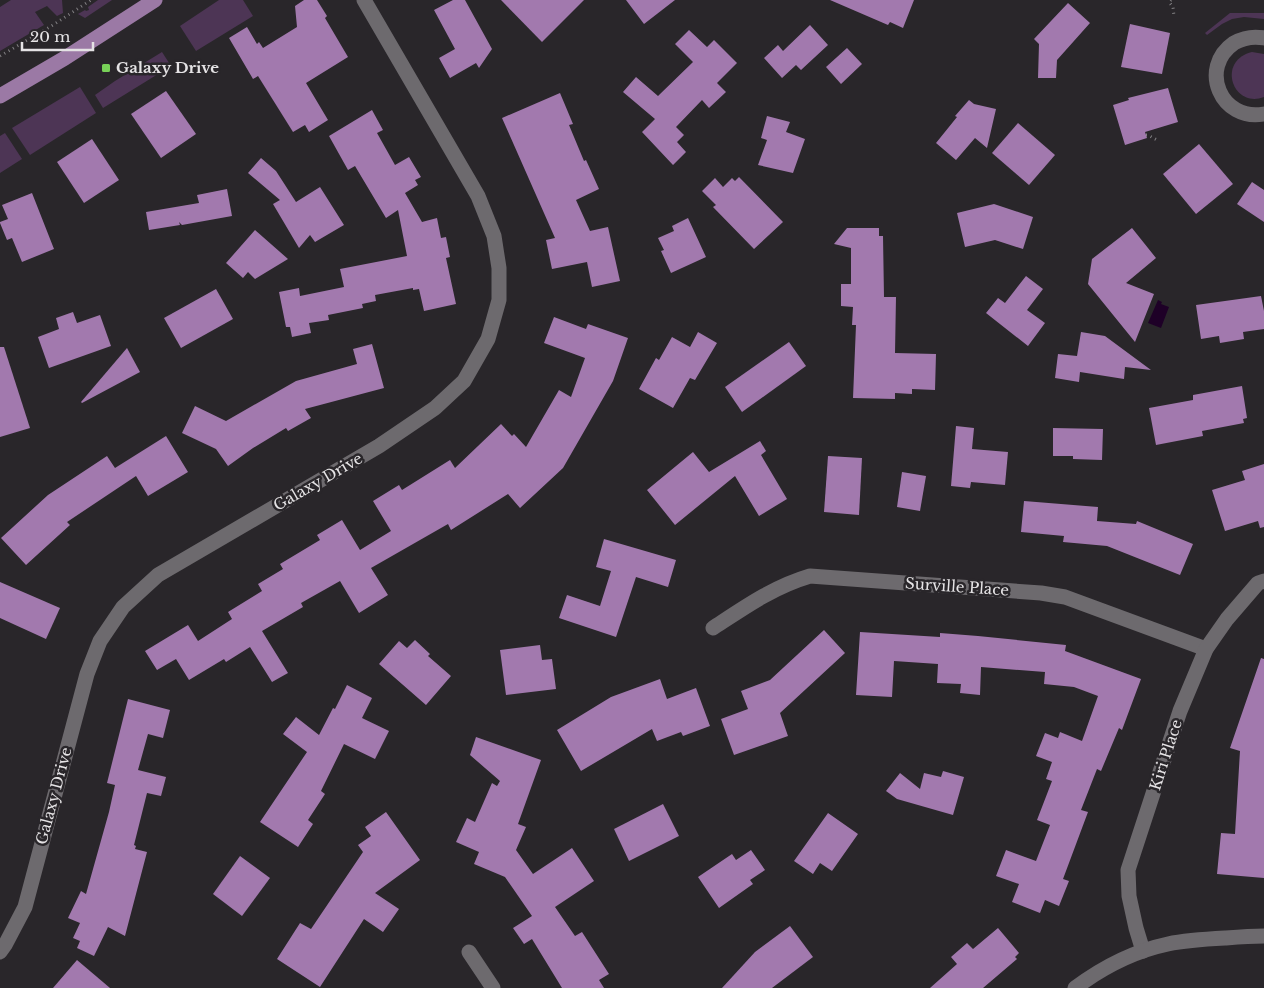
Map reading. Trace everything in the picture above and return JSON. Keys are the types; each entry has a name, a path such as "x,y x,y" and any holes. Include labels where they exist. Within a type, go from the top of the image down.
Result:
{"main road":[{"path":"0,96 65,58 155,0"}],"street":[{"name":"Galaxy Drive","path":"0,952 25,907 87,674 100,641 123,607 158,575 379,446 435,408 464,381 488,339 499,300 499,268 494,236 478,196 364,0"},
{"path":"1264,38 1253,37 1244,39 1230,46 1219,60 1216,77 1223,98 1232,107 1250,114 1264,114"},
{"name":"Surville Place","path":"713,628 767,593 792,581 810,576 1041,593 1064,597 1206,649"},
{"name":"Kiri Place","path":"1143,951 1129,896 1128,870 1180,711 1206,649 1233,612 1258,583 1264,581"},
{"path":"1076,988 1121,960 1168,944 1192,940 1264,936"},
{"path":"469,952 494,988"}],"path":[{"path":"0,56 91,0"},
{"path":"1171,0 1169,2 1173,7 1174,16"},
{"path":"1146,135 1157,140"}],"shaded area":[{"path":"11,0 62,0 63,13 57,16 47,6 35,12 44,25 0,51 0,7"},
{"path":"98,0 112,0 85,18 78,14 89,10 88,7"},
{"path":"219,0 243,0 253,16 196,51 180,26"},
{"path":"1230,13 1264,13 1264,19 1244,17 1232,19 1207,35 1205,33"},
{"path":"162,52 171,66 103,108 95,95"},
{"path":"1252,52 1264,54 1264,97 1253,99 1244,96 1237,90 1233,82 1232,73 1234,65 1241,57"},
{"path":"80,87 96,113 30,155 12,128"},
{"path":"5,133 22,159 0,173 0,136"},
{"path":"1158,300 1162,302 1161,304 1169,307 1161,328 1148,323"}],"building":[{"path":"304,0 317,0 327,16 325,18 348,57 306,83 328,120 309,132 305,125 293,132 258,76 253,79 229,38 247,27 257,44 259,42 263,48 297,27 295,6"},
{"path":"453,0 465,0 492,49 479,68 476,63 450,78 439,58 455,49 434,10"},
{"path":"501,0 584,0 542,42"},
{"path":"626,0 675,0 644,24"},
{"path":"830,0 914,0 903,28 890,22 888,25"},
{"path":"1068,3 1090,23 1057,60 1056,78 1038,78 1039,44 1034,39"},
{"path":"1130,24 1170,33 1162,74 1121,67"},
{"path":"810,25 828,45 801,70 796,65 782,78 764,58 778,45 783,51"},
{"path":"689,30 707,47 714,40 737,63 717,83 726,92 709,108 702,100 676,127 684,135 677,142 686,152 673,165 642,132 655,119 623,92 636,77 658,96 693,62 675,44"},
{"path":"847,48 862,64 841,84 826,67"},
{"path":"1168,88 1178,122 1145,132 1147,138 1125,145 1113,105 1129,100 1128,98"},
{"path":"166,91 196,134 161,158 131,114"},
{"path":"560,93 573,124 569,125 584,161 586,160 599,189 576,200 590,231 608,227 620,281 592,287 587,262 552,269 546,240 555,238 502,118"},
{"path":"969,100 974,104 996,109 987,148 975,138 956,160 936,143"},
{"path":"372,110 383,130 377,133 395,165 409,157 421,177 415,180 418,185 405,193 422,222 437,218 441,238 446,237 450,257 446,258 456,304 424,311 419,289 413,290 413,288 375,295 376,301 362,304 363,308 328,315 329,320 309,323 311,333 292,337 290,327 286,327 279,292 299,288 300,296 344,287 340,269 407,256 398,210 386,218 355,166 348,170 329,136"},
{"path":"767,116 790,122 786,132 805,139 793,173 758,165 767,140 761,138"},
{"path":"1018,123 1055,155 1029,185 992,153"},
{"path":"92,139 119,180 84,203 57,162"},
{"path":"1199,144 1233,184 1196,214 1163,174"},
{"path":"261,158 276,171 296,202 320,187 344,225 315,242 310,235 299,248 273,204 280,200 248,173"},
{"path":"739,177 783,222 754,249 713,207 716,205 702,191 715,178 723,187 732,178 735,181"},
{"path":"1252,182 1264,190 1264,222 1237,204"},
{"path":"227,189 232,216 182,225 179,222 180,225 149,230 146,212 199,203 197,195"},
{"path":"32,193 54,249 22,262 12,238 7,240 0,223 8,219 2,205"},
{"path":"994,204 1033,217 1023,249 995,240 965,247 957,213"},
{"path":"688,218 706,257 671,273 661,251 664,250 658,238 674,231 672,226"},
{"path":"847,228 879,228 879,236 883,236 884,297 896,297 895,353 936,354 935,390 912,389 912,394 895,393 895,399 853,398 856,325 852,325 853,307 841,306 841,284 851,284 851,248 834,244"},
{"path":"1132,228 1156,258 1126,283 1154,294 1135,342 1088,284 1092,259"},
{"path":"255,230 288,259 255,279 248,272 243,278 226,263"},
{"path":"1026,276 1043,289 1027,310 1045,323 1028,346 986,313 998,298 1005,303"},
{"path":"216,289 233,319 181,348 164,318"},
{"path":"1261,296 1264,311 1264,329 1243,332 1244,339 1220,343 1219,336 1201,339 1196,305"},
{"path":"73,312 77,323 100,315 111,346 49,368 38,337 59,329 56,318"},
{"path":"554,317 586,329 588,324 628,338 613,381 563,468 520,508 508,494 451,530 448,524 371,568 388,595 359,613 340,581 301,603 303,607 262,631 288,673 272,682 250,647 226,662 224,659 189,680 176,659 157,670 145,651 188,625 198,641 232,619 228,612 262,591 258,584 283,569 280,564 320,540 317,535 342,520 360,550 391,531 373,501 399,485 402,490 450,460 455,468 501,424 526,447 559,390 571,397 585,358 544,343"},
{"path":"698,332 717,343 695,380 690,378 673,408 639,389 656,358 659,360 672,337 690,347"},
{"path":"1081,332 1105,336 1151,370 1125,367 1124,379 1080,372 1079,382 1055,378 1058,354 1077,356"},
{"path":"789,342 806,366 742,412 725,387"},
{"path":"372,344 384,388 305,409 311,418 288,431 286,428 228,466 216,449 182,433 195,406 226,421 296,381 357,364 353,349"},
{"path":"0,347 4,347 30,428 0,437"},
{"path":"127,348 140,372 82,403 81,402"},
{"path":"1242,386 1247,418 1243,419 1244,423 1202,431 1203,436 1156,445 1149,408 1193,400 1193,395"},
{"path":"956,426 974,428 972,449 1008,452 1005,485 971,482 970,488 951,486"},
{"path":"1053,428 1103,429 1102,460 1073,459 1073,456 1053,456"},
{"path":"166,436 188,472 148,496 136,476 67,522 70,525 26,565 1,538 48,495 107,456 115,468"},
{"path":"760,441 766,451 761,455 787,499 759,516 735,476 675,525 647,490 693,452 709,472"},
{"path":"828,456 862,458 859,515 824,512"},
{"path":"1264,464 1264,527 1260,528 1258,521 1225,531 1212,490 1245,480 1242,471"},
{"path":"902,472 926,476 920,511 897,507"},
{"path":"1024,501 1098,507 1097,521 1136,524 1137,521 1193,544 1180,575 1107,546 1063,542 1064,536 1021,532"},
{"path":"604,539 676,560 668,587 636,577 616,637 559,618 567,595 600,606 611,571 596,567"},
{"path":"0,582 60,608 46,639 0,618"},
{"path":"824,630 845,653 780,713 788,736 734,755 721,719 748,709 741,691 770,680"},
{"path":"860,632 940,637 940,633 1066,645 1065,651 1141,679 1122,730 1119,728 1101,771 1097,769 1081,810 1088,812 1063,879 1069,881 1059,906 1045,900 1040,913 1012,902 1019,884 996,876 1006,850 1036,861 1050,825 1037,820 1052,781 1046,779 1052,762 1036,756 1045,733 1058,738 1060,732 1082,741 1098,696 1074,687 1044,684 1045,672 981,667 980,695 960,693 961,684 937,683 938,664 894,661 892,697 856,695"},
{"path":"415,640 430,654 428,656 451,676 426,705 379,664 399,641 407,648"},
{"path":"540,645 542,660 552,659 556,689 506,695 500,650"},
{"path":"1261,658 1264,659 1264,878 1217,874 1221,833 1235,834 1240,751 1230,748"},
{"path":"660,679 667,699 696,688 710,726 683,736 681,732 657,741 652,729 581,771 557,730 611,697"},
{"path":"347,685 372,698 362,718 389,731 375,759 344,744 321,791 325,794 308,820 313,824 298,847 260,822 307,752 283,734 296,717 319,735"},
{"path":"128,699 170,710 163,738 148,734 138,770 166,777 161,796 147,793 134,845 136,846 135,849 147,852 125,936 108,927 94,956 77,948 80,941 73,938 80,923 68,918 81,891 86,894 109,812 115,785 107,783"},
{"path":"476,737 541,760 518,824 526,827 516,850 533,874 572,848 594,881 555,907 575,936 582,932 609,974 599,980 604,988 562,988 532,939 524,944 513,928 532,916 505,877 474,864 479,852 456,842 467,818 475,822 492,783 497,786 500,781 470,755"},
{"path":"943,771 964,777 953,815 897,799 886,791 900,773 920,789 924,773 941,777"},
{"path":"663,804 679,836 629,861 614,829"},
{"path":"386,812 420,860 375,893 399,909 383,932 364,919 320,987 277,959 300,923 311,929 363,852 358,845 371,836 365,827"},
{"path":"828,813 858,834 832,871 820,863 813,874 794,861"},
{"path":"751,850 765,870 750,880 753,884 719,908 698,877 732,854 736,860"},
{"path":"240,856 270,878 242,916 213,894"},
{"path":"790,926 813,957 772,988 722,988 755,952"},
{"path":"998,928 1019,953 1015,957 1017,959 983,988 930,988 957,964 951,957 967,943 973,949"},
{"path":"77,960 110,988 53,988"}],"place":[{"name":"Galaxy Drive","path":"106,68"}]}
